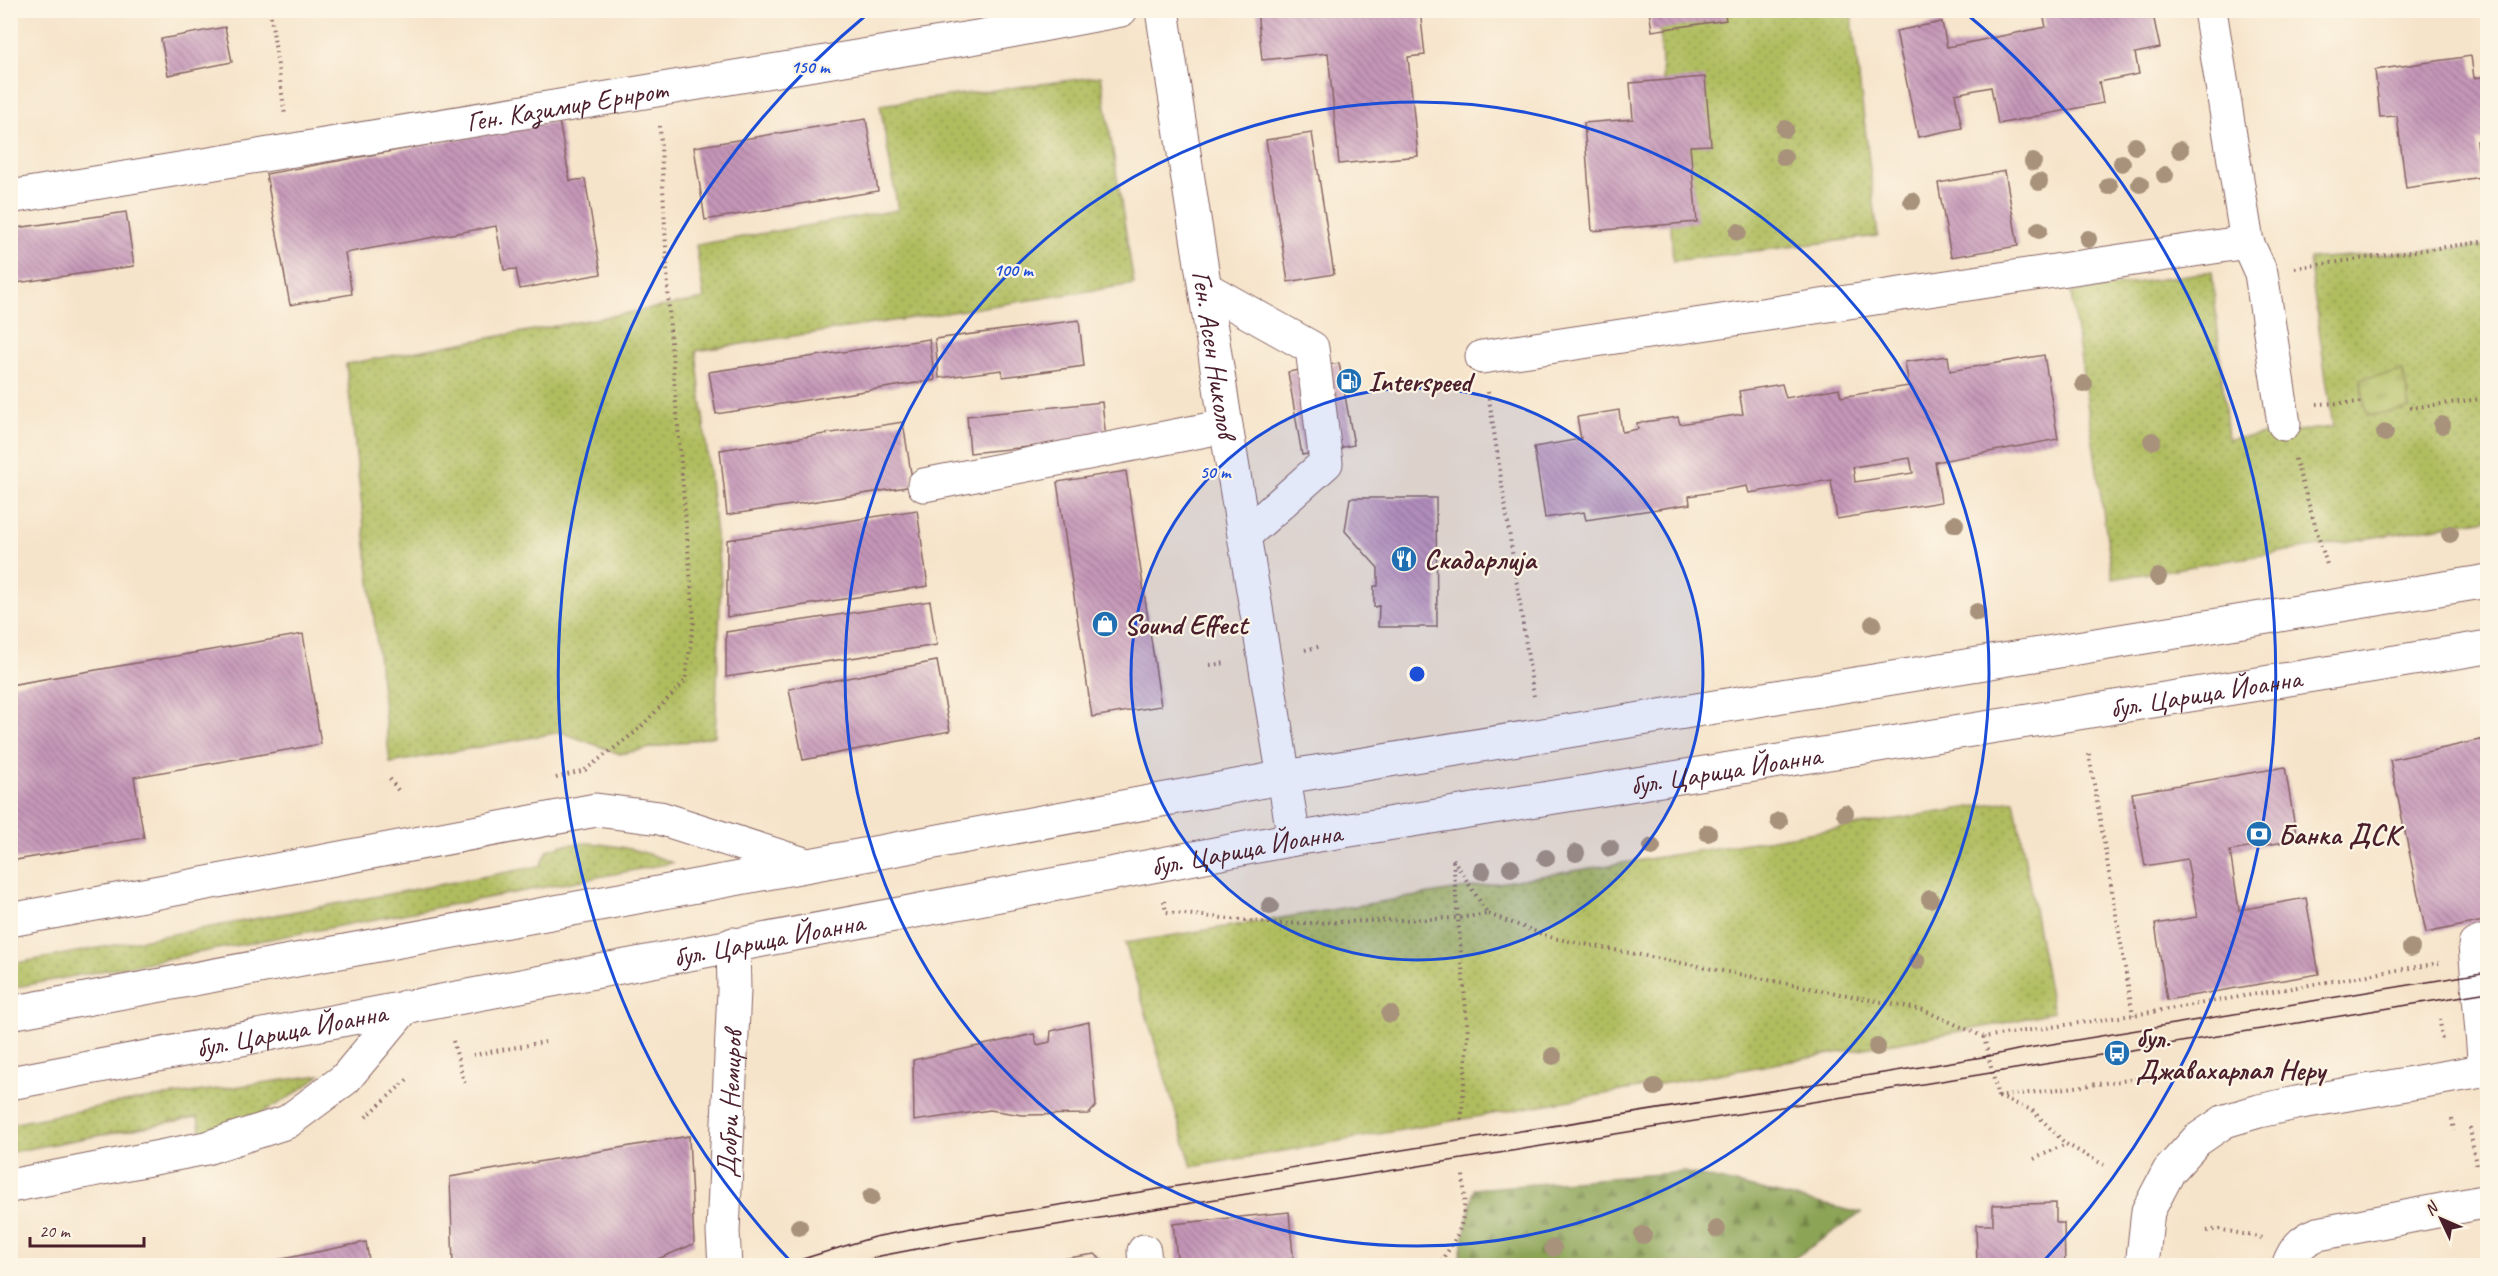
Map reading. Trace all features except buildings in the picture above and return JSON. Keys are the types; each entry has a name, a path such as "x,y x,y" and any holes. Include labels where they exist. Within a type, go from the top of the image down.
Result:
{"main road":[{"name":"Ген. Казимир Ернрот","path":"10,197 982,36 1121,10"},
{"name":"Ген. Асен Николов","path":"1162,10 1294,839"},
{"path":"2210,10 2247,242 2261,273 2283,414"},
{"path":"1482,357 2247,242"},
{"path":"1205,288 1312,348 1326,463 1245,535"},
{"path":"924,485 1227,426"},
{"path":"10,1013 1285,777 2487,581"},
{"name":"бул. Царица Йоанна","path":"10,1083 1294,839 2487,647"},
{"path":"10,920 596,810 660,818 807,865"},
{"name":"Добри Немиров","path":"725,1266 723,1232 734,990 733,944"},
{"path":"2142,1266 2148,1211 2169,1171 2197,1140 2225,1121 2296,1103 2486,1071 2482,949"},
{"path":"10,1186 206,1148 287,1122 345,1079 405,1007"},
{"path":"2294,1255 2308,1238 2319,1234 2487,1201"}],"path":[{"path":"270,10 290,151"},
{"path":"553,778 585,770 637,731 685,681 694,621 670,330 658,90"},
{"path":"2261,273 2487,241"},
{"path":"1482,357 1534,697"},
{"path":"2410,408 2487,398"},
{"path":"2328,568 2283,414 2364,402"},
{"path":"1305,650 1322,646"},
{"path":"1210,665 1227,663"},
{"path":"2090,754 2133,1015"},
{"path":"390,779 400,793"},
{"path":"1461,1124 1468,1034 1453,859 1488,914"},
{"path":"1164,902 1166,912 1278,924 1458,918 1488,914 1553,938 1923,1010 1984,1037 2133,1015 2482,949"},
{"path":"2440,1019 2442,1041"},
{"path":"1984,1037 1998,1097"},
{"path":"453,1041 465,1085"},
{"path":"473,1055 546,1042"},
{"path":"366,1117 410,1077"},
{"path":"1998,1097 2136,1079 2186,1077"},
{"path":"1998,1097 2032,1110 2066,1144 2104,1165"},
{"path":"2452,1119 2454,1131"},
{"path":"2034,1159 2066,1144"},
{"path":"1437,1266 1456,1240 1466,1207 1463,1175"},
{"path":"2207,1231 2218,1229 2294,1255"}],"green space":[{"path":"1659,11 1851,11 1878,236 1673,261"},
{"path":"1101,76 1134,284 696,351 721,581 715,736 620,754 561,732 390,763 346,364 704,299 696,245 898,210 880,105"},
{"path":"2487,246 2487,519 2113,579 2071,293 2212,271 2228,439 2333,427 2309,259"},
{"path":"2403,371 2410,408 2367,416 2360,379"},
{"path":"2014,800 2053,1012 1995,1025 1192,1167 1125,943"},
{"path":"587,843 631,849 672,863 11,988 11,964 540,866 548,850 562,845"},
{"path":"320,1075 278,1104 202,1139 198,1117 11,1152 11,1124 123,1102"},
{"path":"1684,1172 1861,1213 1784,1265 1458,1265 1474,1189"}],"tram line":[{"path":"780,1266 874,1237 953,1222 1989,1056 2488,972"},
{"path":"850,1266 880,1256 958,1241 2488,992"}],"place":[{"name":"Interspeed","path":"1349,381"},
{"name":"Скадарлиjа","path":"1404,559"},
{"name":"Sound Effect","path":"1105,624"},
{"name":"Банка ДСК","path":"2259,834"},
{"name":"бул. Джавахарлал Неру","path":"2117,1053"}]}
